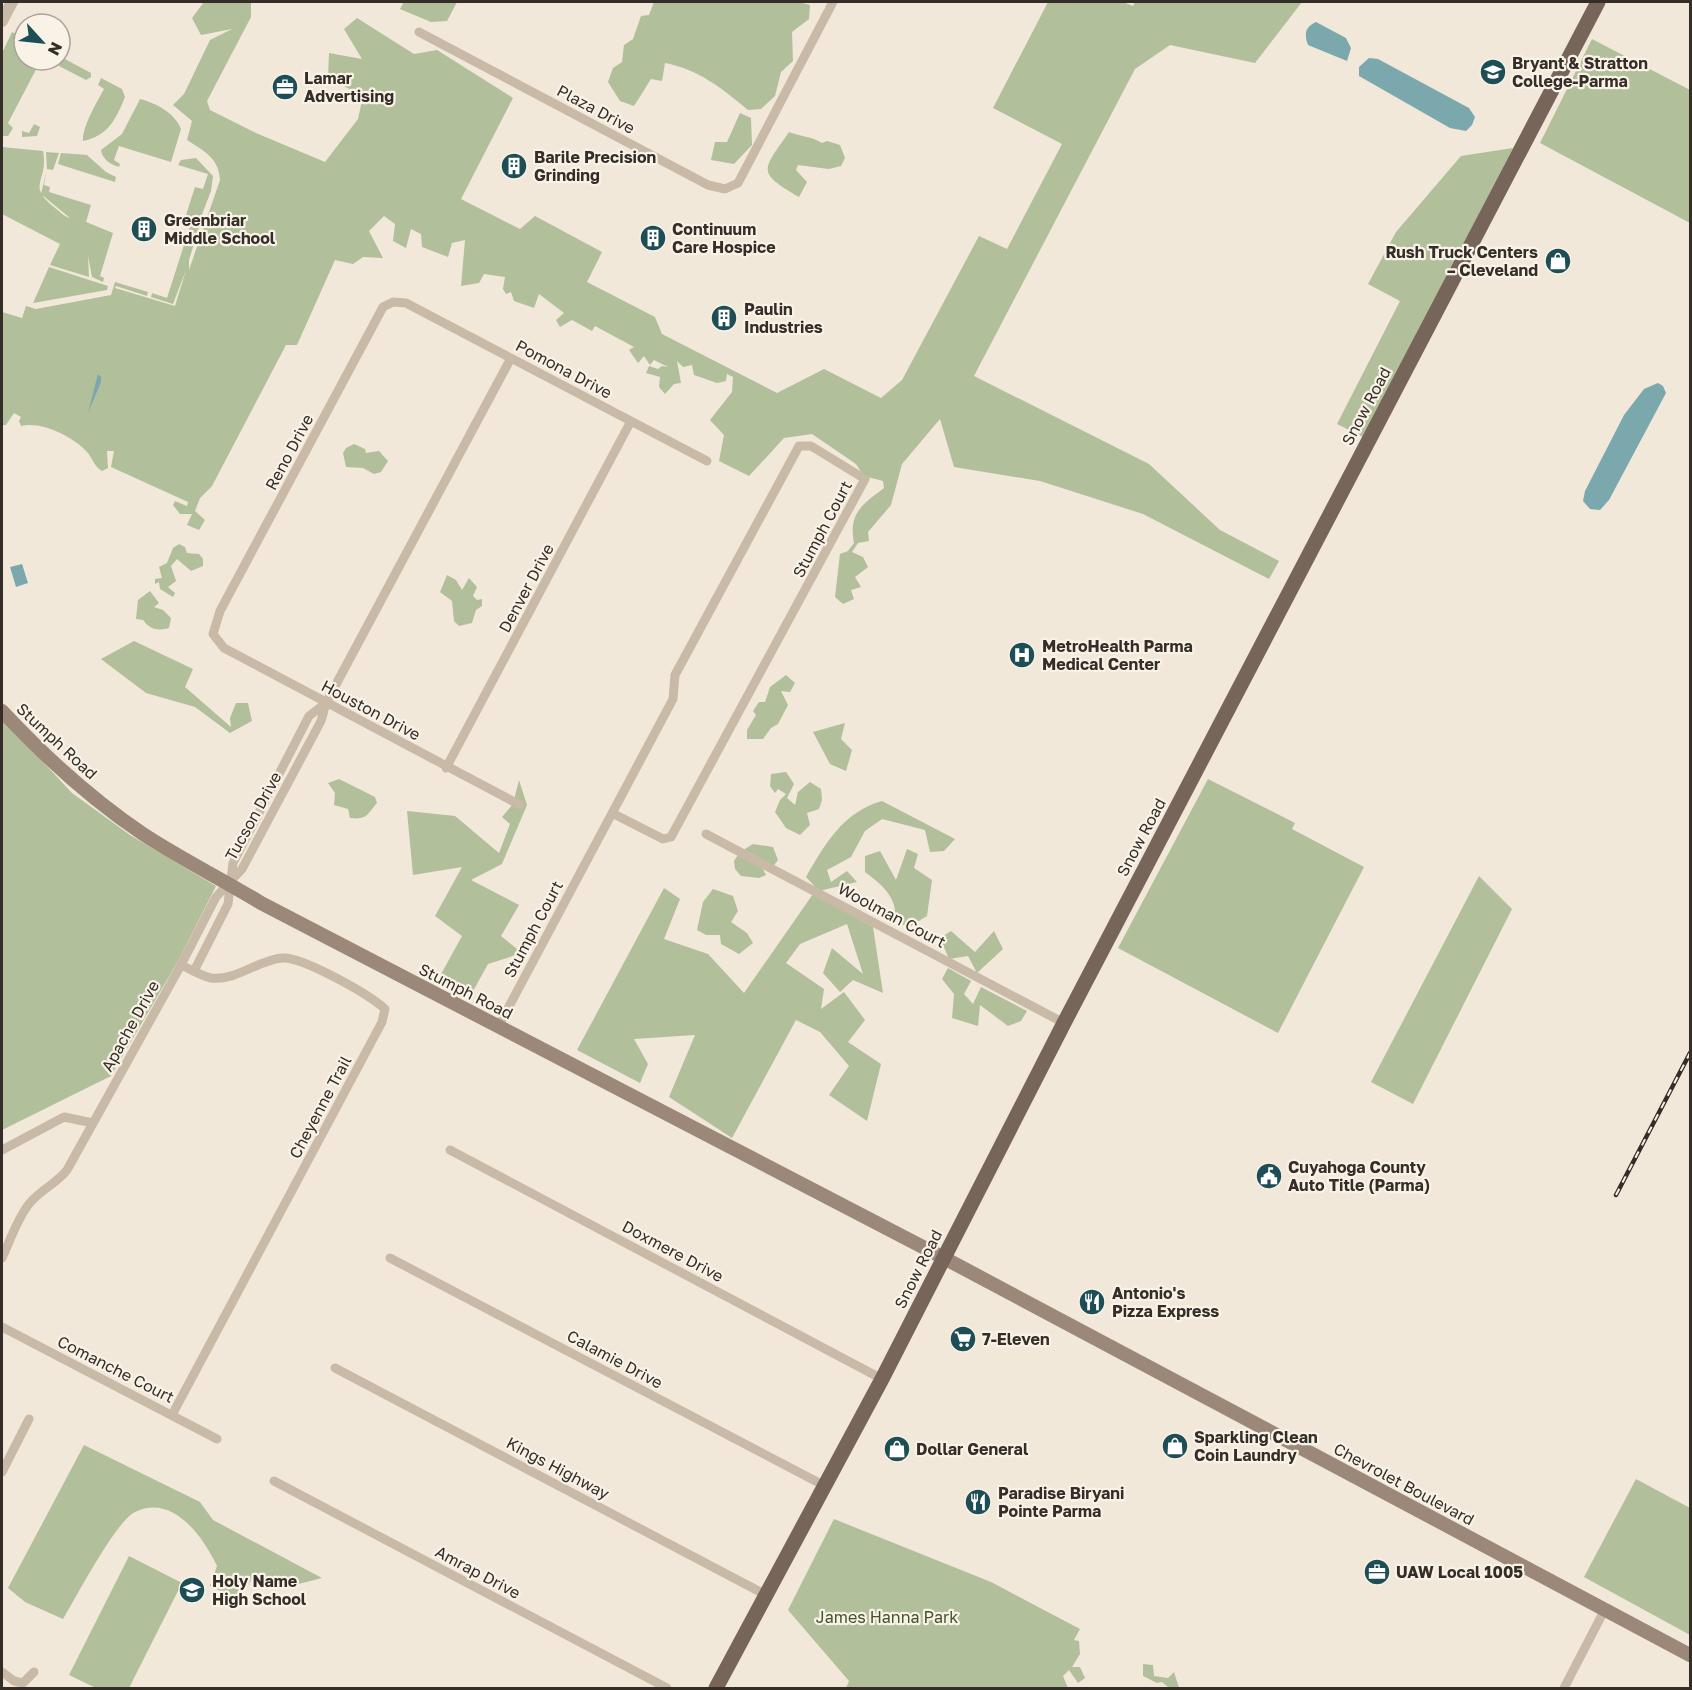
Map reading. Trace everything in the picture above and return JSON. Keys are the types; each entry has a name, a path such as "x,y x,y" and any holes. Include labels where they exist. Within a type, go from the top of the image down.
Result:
{"main road":[{"name":"Snow Road","path":"716,1689 882,1379 1064,1023 1598,2"},
{"name":"Stumph Road","path":"2,711 64,773 117,816 261,903 944,1258"},
{"name":"Chevrolet Boulevard","path":"944,1258 1690,1655"}],"street":[{"path":"2,21 12,2"},
{"name":"Plaza Drive","path":"419,32 708,185 725,189 738,183 833,2"},
{"name":"Reno Drive","path":"213,634 220,611 383,307 393,302 406,303"},
{"name":"Pomona Drive","path":"406,303 707,462"},
{"name":"Tucson Drive","path":"229,883 242,869 321,721 326,703 511,358"},
{"name":"Denver Drive","path":"446,768 632,421"},
{"name":"Stumph Court","path":"498,1027 612,813 673,699 675,675 799,446 811,446 865,479 671,837 663,839 612,813"},
{"name":"Houston Drive","path":"213,634 224,648 446,768 520,805"},
{"name":"Woolman Court","path":"706,834 1064,1023"},
{"path":"194,970 228,904 229,883"},
{"name":"Apache Drive","path":"2,1258 28,1206 39,1194 59,1180 93,1123 216,897 229,883"},
{"name":"Cheyenne Trail","path":"172,1416 382,1022 385,1009 374,998 294,958 266,961 223,977 210,978 181,964"},
{"path":"2,1150 64,1117 93,1123"},
{"name":"Doxmere Drive","path":"450,1150 882,1379"},
{"name":"Calamie Drive","path":"390,1258 825,1486"},
{"name":"Comanche Court","path":"2,1327 217,1438"},
{"name":"Kings Highway","path":"335,1368 766,1595"},
{"path":"2,1472 29,1419"},
{"name":"Amrap Drive","path":"274,1481 667,1689"},
{"path":"1564,1689 1605,1609"},
{"path":"2,1672 14,1681 23,1683 34,1672"}],"green space":[{"path":"204,2 251,2 251,17 207,101 210,110 256,133 325,162 358,119 363,96 328,78 329,53 362,59 344,29 357,18 414,54 437,50 513,98 461,199 520,229 535,216 602,252 587,282 655,317 662,334 777,393 824,369 881,398 902,380 979,236 1007,249 1062,144 993,108 1048,2 1123,2 1133,6 1135,2 1302,2 1255,63 1170,45 1135,69 974,376 1149,464 1220,530 1279,561 1269,579 1143,514 1040,481 954,467 940,419 902,464 891,505 868,532 869,541 858,543 852,552 863,557 868,567 855,577 861,587 851,590 854,599 843,604 835,597 840,554 848,551 854,543 855,517 870,499 884,488 883,481 864,476 856,464 812,434 784,438 749,476 719,461 724,435 710,420 732,392 733,377 727,374 726,381 717,383 694,375 692,365 683,367 677,361 681,383 674,384 665,394 659,387 660,377 646,373 649,366 658,369 662,366 668,367 654,360 650,365 644,356 638,363 629,350 634,347 595,326 592,331 572,320 560,327 556,320 564,313 539,294 534,308 514,301 511,292 506,294 503,289 505,277 484,274 479,283 461,286 465,240 452,243 448,257 422,247 421,234 411,229 406,248 393,241 395,224 384,216 369,231 383,258 363,257 353,264 335,260 297,345 286,345 212,486 200,498 195,511 205,520 199,530 187,525 192,514 180,514 173,505 175,501 187,506 188,502 111,467 114,451 107,451 108,468 102,471 81,446 57,431 38,426 21,426 19,421 21,417 14,413 6,425 2,425 2,312 22,318 26,306 36,309 111,295 115,282 148,292 147,296 116,286 115,288 175,306 186,270 173,304 151,297 152,293 167,298 191,223 199,227 189,260 189,270 220,180 214,161 187,140 192,121 173,105 184,94 210,40 232,29 201,35 192,18"},
{"path":"404,2 457,2 447,21 431,22 400,9"},
{"path":"654,2 799,2 810,5 809,19 792,32 793,61 781,72 775,96 761,109 748,110 719,87 699,75 665,63 662,81 651,79 634,106 620,101 608,82 613,68 622,62 624,45 633,39 641,16 649,15"},
{"path":"12,32 12,72 35,72 8,123 13,128 8,136 2,136 2,53"},
{"path":"1592,39 1690,90 1690,223 1540,143"},
{"path":"72,63 91,73 91,77 86,80 71,72"},
{"path":"101,78 122,89 125,97 105,131 92,139 83,141 87,122 104,89 98,85"},
{"path":"140,99 164,110 174,118 181,129 171,162 119,146 114,160 120,164 119,167 116,166 105,159 101,150 122,134"},
{"path":"740,113 751,118 752,145 734,164 711,160 715,142 727,142"},
{"path":"34,124 40,127 37,136 22,137 22,131 29,133"},
{"path":"789,132 822,143 827,141 840,145 845,158 841,166 829,169 798,165 796,170 807,182 799,197 776,182 768,170 773,155"},
{"path":"2,147 43,151 41,193 46,173 44,185 50,187 49,192 91,205 86,222 113,233 100,276 104,278 103,282 92,277 88,256 89,277 50,265 60,244 2,214","holes":["43,196 70,218 59,211"]},
{"path":"1513,148 1363,437 1337,424 1400,301 1368,284 1396,232 1461,156"},
{"path":"46,152 59,153 53,170 47,169"},
{"path":"61,153 87,155 106,172 116,177 115,182 58,164"},
{"path":"196,158 213,176 211,191 199,222 185,218 195,187 203,189 208,174 178,165 181,160"},
{"path":"49,267 108,286 107,290 33,303"},
{"path":"354,444 365,449 366,453 379,451 388,461 381,472 374,474 363,468 346,467 343,453 346,448"},
{"path":"179,544 185,547 187,553 199,554 203,559 203,566 191,571 177,559 171,566 176,581 168,587 175,593 173,597 160,589 159,582 155,584 155,579 162,578 159,567 167,563 173,548"},
{"path":"447,575 456,580 462,590 469,578 477,587 473,596 477,600 482,599 482,606 476,610 472,623 459,626 454,621 452,601 440,592"},
{"path":"150,591 159,603 154,607 163,610 171,618 169,628 155,629 143,620 136,619 138,600"},
{"path":"134,641 193,669 185,687 231,727 230,718 236,703 248,703 252,721 230,733 195,707 146,693 101,659"},
{"path":"786,675 795,683 790,692 781,691 788,705 778,724 771,728 763,739 747,739 747,730 756,715 753,711 759,702 765,702 770,687"},
{"path":"2,718 72,793 130,835 216,886 178,961 111,1076 2,1130"},
{"path":"845,723 841,739 852,750 846,771 830,764 813,732"},
{"path":"786,772 794,784 787,798 795,805 798,792 810,782 821,789 822,800 819,809 807,813 810,825 800,835 786,828 775,812 780,800 786,794 778,789 775,793 770,786 771,774"},
{"path":"339,779 375,797 377,803 366,815 360,818 350,818 348,809 334,805 335,793 328,783"},
{"path":"1208,779 1295,823 1292,829 1364,867 1278,1033 1118,948"},
{"path":"519,780 527,805 502,864 471,880 519,905 501,936 522,953 488,964 472,993 440,976 462,936 435,916 462,867 413,875 407,811 455,816 499,853 510,824 502,817 513,804"},
{"path":"882,801 955,839 944,851 930,852 925,830 882,819 865,831 851,857 827,870 831,882 847,871 857,882 819,891 806,877 828,841 856,813"},
{"path":"753,844 773,847 778,860 771,869 761,866 766,875 759,878 741,876 735,869 734,861 740,852"},
{"path":"907,849 918,854 914,868 932,880 927,916 909,927 894,921 892,899 883,887 865,872 865,856 880,851 896,880"},
{"path":"1479,876 1512,909 1413,1104 1371,1082"},
{"path":"664,888 680,899 664,939 708,954 744,993 813,894 873,927 883,993 853,980 840,992 823,973 832,948 863,974 847,924 800,944 786,963 824,989 821,1009 844,992 865,1020 848,1042 881,1064 867,1121 829,1095 849,1066 820,1032 796,1020 732,1138 669,1097 695,1035 634,1039 648,1064 640,1083 577,1050"},
{"path":"713,889 733,896 738,911 731,922 747,933 753,943 739,954 721,944 720,935 706,935 697,930 703,902"},
{"path":"951,931 975,952 994,931 1003,949 977,973 968,956 949,959 940,938"},
{"path":"948,968 971,981 964,994 973,1004 981,987 1027,1011 1021,1021 1008,1026 980,1005 978,1026 952,1018 954,994 942,979"},
{"path":"84,1445 200,1502 213,1520 322,1578 287,1587 254,1575 239,1600 210,1586 217,1566 195,1531 174,1513 162,1508 149,1508 135,1512 117,1530 96,1561 63,1619 25,1602 8,1588"},
{"path":"1636,1479 1690,1508 1690,1635 1584,1577"},
{"name":"James Hanna Park","path":"834,1519 991,1582 1080,1629 1074,1640 1079,1641 1080,1654 1072,1667 1080,1667 1085,1678 1078,1683 1069,1670 1063,1676 1068,1688 846,1688 849,1681 788,1610"},
{"path":"129,1556 182,1583 129,1688 96,1688 69,1675"},
{"path":"1143,1664 1153,1665 1154,1676 1168,1678 1174,1672 1179,1688 1169,1688 1162,1682 1157,1683 1143,1676"}],"water":[{"path":"1316,22 1346,38 1351,48 1347,61 1308,45 1306,31"},
{"path":"1369,58 1378,59 1469,108 1475,117 1472,125 1466,131 1450,128 1359,76 1359,67"},
{"path":"98,374 101,382 88,413"},
{"path":"1658,383 1663,386 1666,393 1609,500 1600,510 1590,509 1583,501 1585,491 1624,415 1644,389"},
{"path":"22,564 28,583 16,587 10,567"}],"railway":[{"path":"1616,1195 1690,1053"}],"place":[{"name":"Bryant & Stratton College-Parma","path":"1493,72"},
{"name":"Lamar Advertising","path":"285,87"},
{"name":"Barile Precision Grinding","path":"514,166"},
{"name":"Greenbriar Middle School","path":"144,229"},
{"name":"Continuum Care Hospice","path":"653,238"},
{"name":"Rush Truck Centers – Cleveland","path":"1558,261"},
{"name":"Paulin Industries","path":"724,318"},
{"name":"MetroHealth Parma Medical Center","path":"1022,655"},
{"name":"Cuyahoga County Auto Title (Parma)","path":"1269,1176"},
{"name":"Antonio's Pizza Express","path":"1092,1302"},
{"name":"7-Eleven","path":"963,1339"},
{"name":"Sparkling Clean Coin Laundry","path":"1175,1446"},
{"name":"Dollar General","path":"897,1449"},
{"name":"Paradise Biryani Pointe Parma","path":"978,1502"},
{"name":"UAW Local 1005","path":"1377,1572"},
{"name":"Holy Name High School","path":"192,1590"}]}
